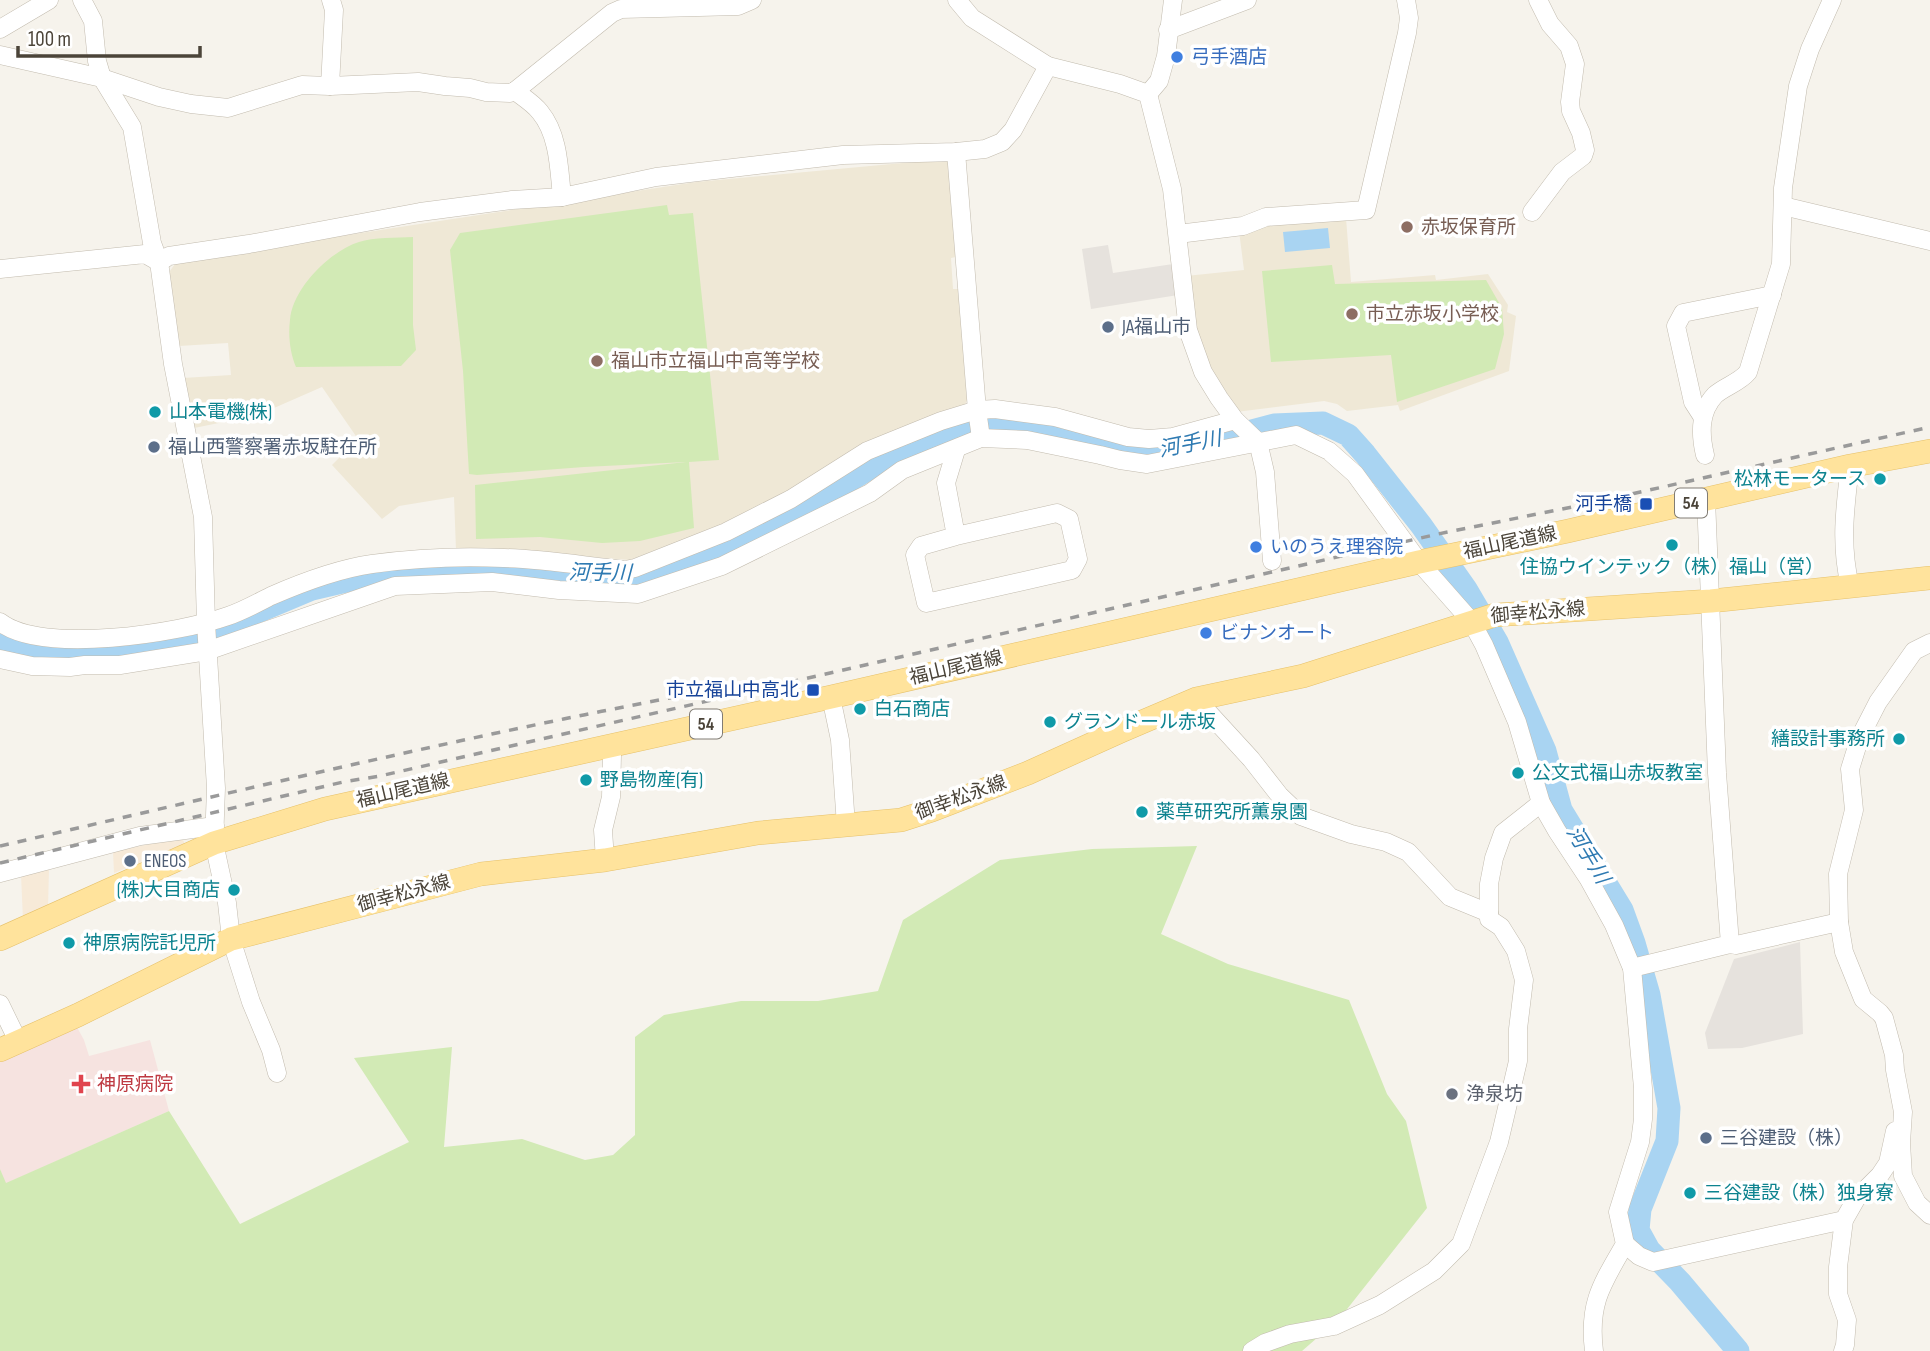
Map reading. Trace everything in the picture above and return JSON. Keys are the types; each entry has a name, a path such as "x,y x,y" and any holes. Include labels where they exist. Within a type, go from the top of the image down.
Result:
{"main road":[{"name":"福山尾道線","path":"0,939 214,834 831,697 1424,561 1569,531 1850,466 1930,451"},
{"name":"御幸松永線","path":"9,1046 231,939 481,874 605,860 758,833 901,820 1028,773 1196,699 1303,676 1479,619 1711,601 1930,578"}],"street":[{"path":"0,29 49,0"},
{"path":"82,0 93,21 97,61 102,78 132,127 152,243 159,262 173,364 202,517 215,776 214,834 228,903 231,939 251,1002 271,1049 277,1073"},
{"path":"330,86 334,10 331,0"},
{"path":"0,55 102,78 159,97 228,108 302,85 418,82 510,93 612,13 621,9 673,3 738,6 752,0"},
{"path":"957,0 972,18 1048,66 1148,94"},
{"path":"1148,94 1158,81 1166,56 1173,0"},
{"path":"1168,30 1247,0"},
{"path":"1178,234 1243,226 1266,218 1366,210 1407,33 1409,18 1406,0"},
{"path":"1532,212 1562,173 1583,156 1585,150 1571,111 1575,64 1569,47 1549,24 1538,0"},
{"path":"1705,454 1701,438 1702,416 1715,395 1742,379 1748,372 1781,264 1783,188 1798,86 1810,49 1832,0"},
{"path":"159,262 169,256 420,212 512,200 562,197 656,177 843,155 985,149 1002,142 1013,130 1048,66"},
{"path":"515,91 540,111 551,129 562,197"},
{"path":"1148,94 1172,189 1188,330 1203,372 1219,398 1237,422 1256,440 1265,472 1272,561"},
{"path":"956,152 980,436"},
{"path":"1783,206 1930,241"},
{"path":"0,269 145,254 159,262"},
{"path":"1702,416 1691,394 1676,326 1679,317 1683,313 1772,295"},
{"path":"0,622 25,634 64,639 150,634 206,625 310,580 370,564 456,557 506,558 625,570 635,568 726,532 780,505 867,451 941,421 995,409 1055,417 1128,437 1149,439 1237,422"},
{"path":"0,659 32,666 120,666 207,649 396,586 492,582 559,590 638,594 722,566 870,494 902,470 956,450 980,436 1027,440 1147,464 1256,440 1296,435 1329,451 1355,474 1424,561 1479,619 1484,645 1517,722 1542,803 1640,965 1643,1119 1640,1142 1618,1212 1625,1244 1639,1256 1661,1261 1844,1220"},
{"path":"956,450 946,483 956,536"},
{"path":"1850,466 1843,540 1850,586"},
{"path":"1706,499 1717,773 1730,944"},
{"path":"1057,513 1069,519 1078,559 1072,570 926,603 915,555 920,546 956,536 1057,513"},
{"path":"1930,643 1914,651 1878,702 1860,737 1850,769 1854,810 1838,874 1839,922 1844,951 1863,999 1884,1018 1894,1055 1903,1112 1903,1176 1917,1203 1930,1215"},
{"path":"831,697 840,740 846,825"},
{"path":"1196,699 1280,796 1301,816 1351,834 1386,842 1408,852 1450,898 1489,913"},
{"path":"605,860 603,830 611,797 612,755 609,745"},
{"path":"1252,1351 1290,1334 1334,1326 1380,1305 1434,1271 1461,1244 1499,1142 1518,1062 1518,1029 1524,980 1516,951 1501,927 1489,919 1489,884 1503,833 1542,803"},
{"path":"0,873 140,836 214,834"},
{"path":"1640,965 1839,922"},
{"path":"0,1004 9,1046"},
{"path":"1843,1351 1847,1320 1838,1294 1838,1267 1844,1220 1856,1199 1888,1163 1894,1133 1903,1112"},
{"path":"1594,1351 1594,1309 1600,1287 1625,1244"}],"shaded area":[{"name":"福山市立福山中高等学校","path":"946,159 949,162 956,257 951,258 953,289 959,289 967,400 964,407 889,434 737,519 630,560 497,550 456,550 454,497 399,506 382,519 332,465 358,439 322,387 258,415 194,428 183,378 231,375 228,343 179,346 165,278 177,261 696,182"},
{"name":"市立赤坂小学校","path":"1346,218 1351,282 1435,275 1436,280 1488,274 1508,305 1507,312 1516,316 1509,371 1400,411 1398,405 1347,411 1337,404 1324,401 1236,412 1211,374 1196,341 1186,276 1244,270 1239,231 1262,222"},
{"path":"1108,245 1113,273 1173,264 1178,295 1091,309 1082,249"},
{"name":"ENEOS","path":"182,837 185,845 114,873 113,852"},
{"path":"49,869 48,908 23,920 21,875"},
{"path":"1800,942 1803,1034 1742,1048 1708,1049 1705,1033 1734,959"},
{"name":"神原病院","path":"73,1020 89,1056 150,1040 169,1111 5,1184 0,1169 0,1056"}],"green space":[{"path":"667,205 669,215 693,213 719,460 689,462 694,528 640,541 602,543 540,537 476,539 475,485 686,462 469,474 463,371 450,250 460,233"},
{"path":"413,237 413,325 416,350 401,366 296,367 289,332 292,308 314,273 336,254 359,242 378,238"},
{"path":"1332,265 1335,284 1486,280 1502,308 1504,334 1495,369 1397,402 1391,355 1271,362 1262,271"},
{"path":"1197,846 1161,934 1228,964 1349,1000 1387,1094 1406,1121 1427,1208 1340,1318 1302,1351 0,1351 0,1169 6,1183 169,1111 240,1224 409,1142 354,1058 452,1047 444,1147 522,1139 585,1160 613,1155 635,1135 635,1037 664,1015 741,1001 818,1001 878,991 903,920 1000,860 1092,849"}],"water":[{"path":"1328,228 1330,248 1285,252 1283,232"}],"waterway":[{"name":"河手川","path":"0,645 48,657 122,656 181,644 312,589 393,570 476,568 630,577 671,567 788,518 898,451 955,427 990,421 1037,427 1108,447 1144,453 1176,451 1274,425 1323,423 1348,435 1365,454 1421,525 1466,589 1497,642 1545,751 1561,810 1622,910 1649,995 1669,1108 1667,1141 1640,1209 1638,1230 1649,1250 1680,1282 1738,1351"}],"railway":[{"path":"0,863 343,782 380,776 1438,534 1587,504 1930,427"},
{"path":"0,846 448,744 718,689"}],"place":[{"name":"弓手酒店","path":"1177,57"},
{"name":"赤坂保育所","path":"1407,227"},
{"name":"市立赤坂小学校","path":"1352,314"},
{"name":"JA福山市","path":"1108,327"},
{"name":"福山市立福山中高等学校","path":"597,361"},
{"name":"山本電機(株)","path":"155,412"},
{"name":"福山西警察署赤坂駐在所","path":"154,447"},
{"name":"松林モータース","path":"1880,479"},
{"name":"河手橋","path":"1646,504"},
{"name":"住協ウインテック（株）福山（営）","path":"1672,545"},
{"name":"いのうえ理容院","path":"1256,547"},
{"name":"ビナンオート","path":"1206,633"},
{"name":"市立福山中高北","path":"813,690"},
{"name":"白石商店","path":"860,709"},
{"name":"グランドール赤坂","path":"1050,722"},
{"name":"繕設計事務所","path":"1899,739"},
{"name":"公文式福山赤坂教室","path":"1518,773"},
{"name":"野島物産(有)","path":"586,780"},
{"name":"薬草研究所薫泉園","path":"1142,812"},
{"name":"ENEOS","path":"130,861"},
{"name":"(株)大目商店","path":"234,890"},
{"name":"神原病院託児所","path":"69,943"},
{"name":"神原病院","path":"81,1084"},
{"name":"浄泉坊","path":"1452,1094"},
{"name":"三谷建設（株）","path":"1706,1138"},
{"name":"三谷建設（株）独身寮","path":"1690,1193"}]}
